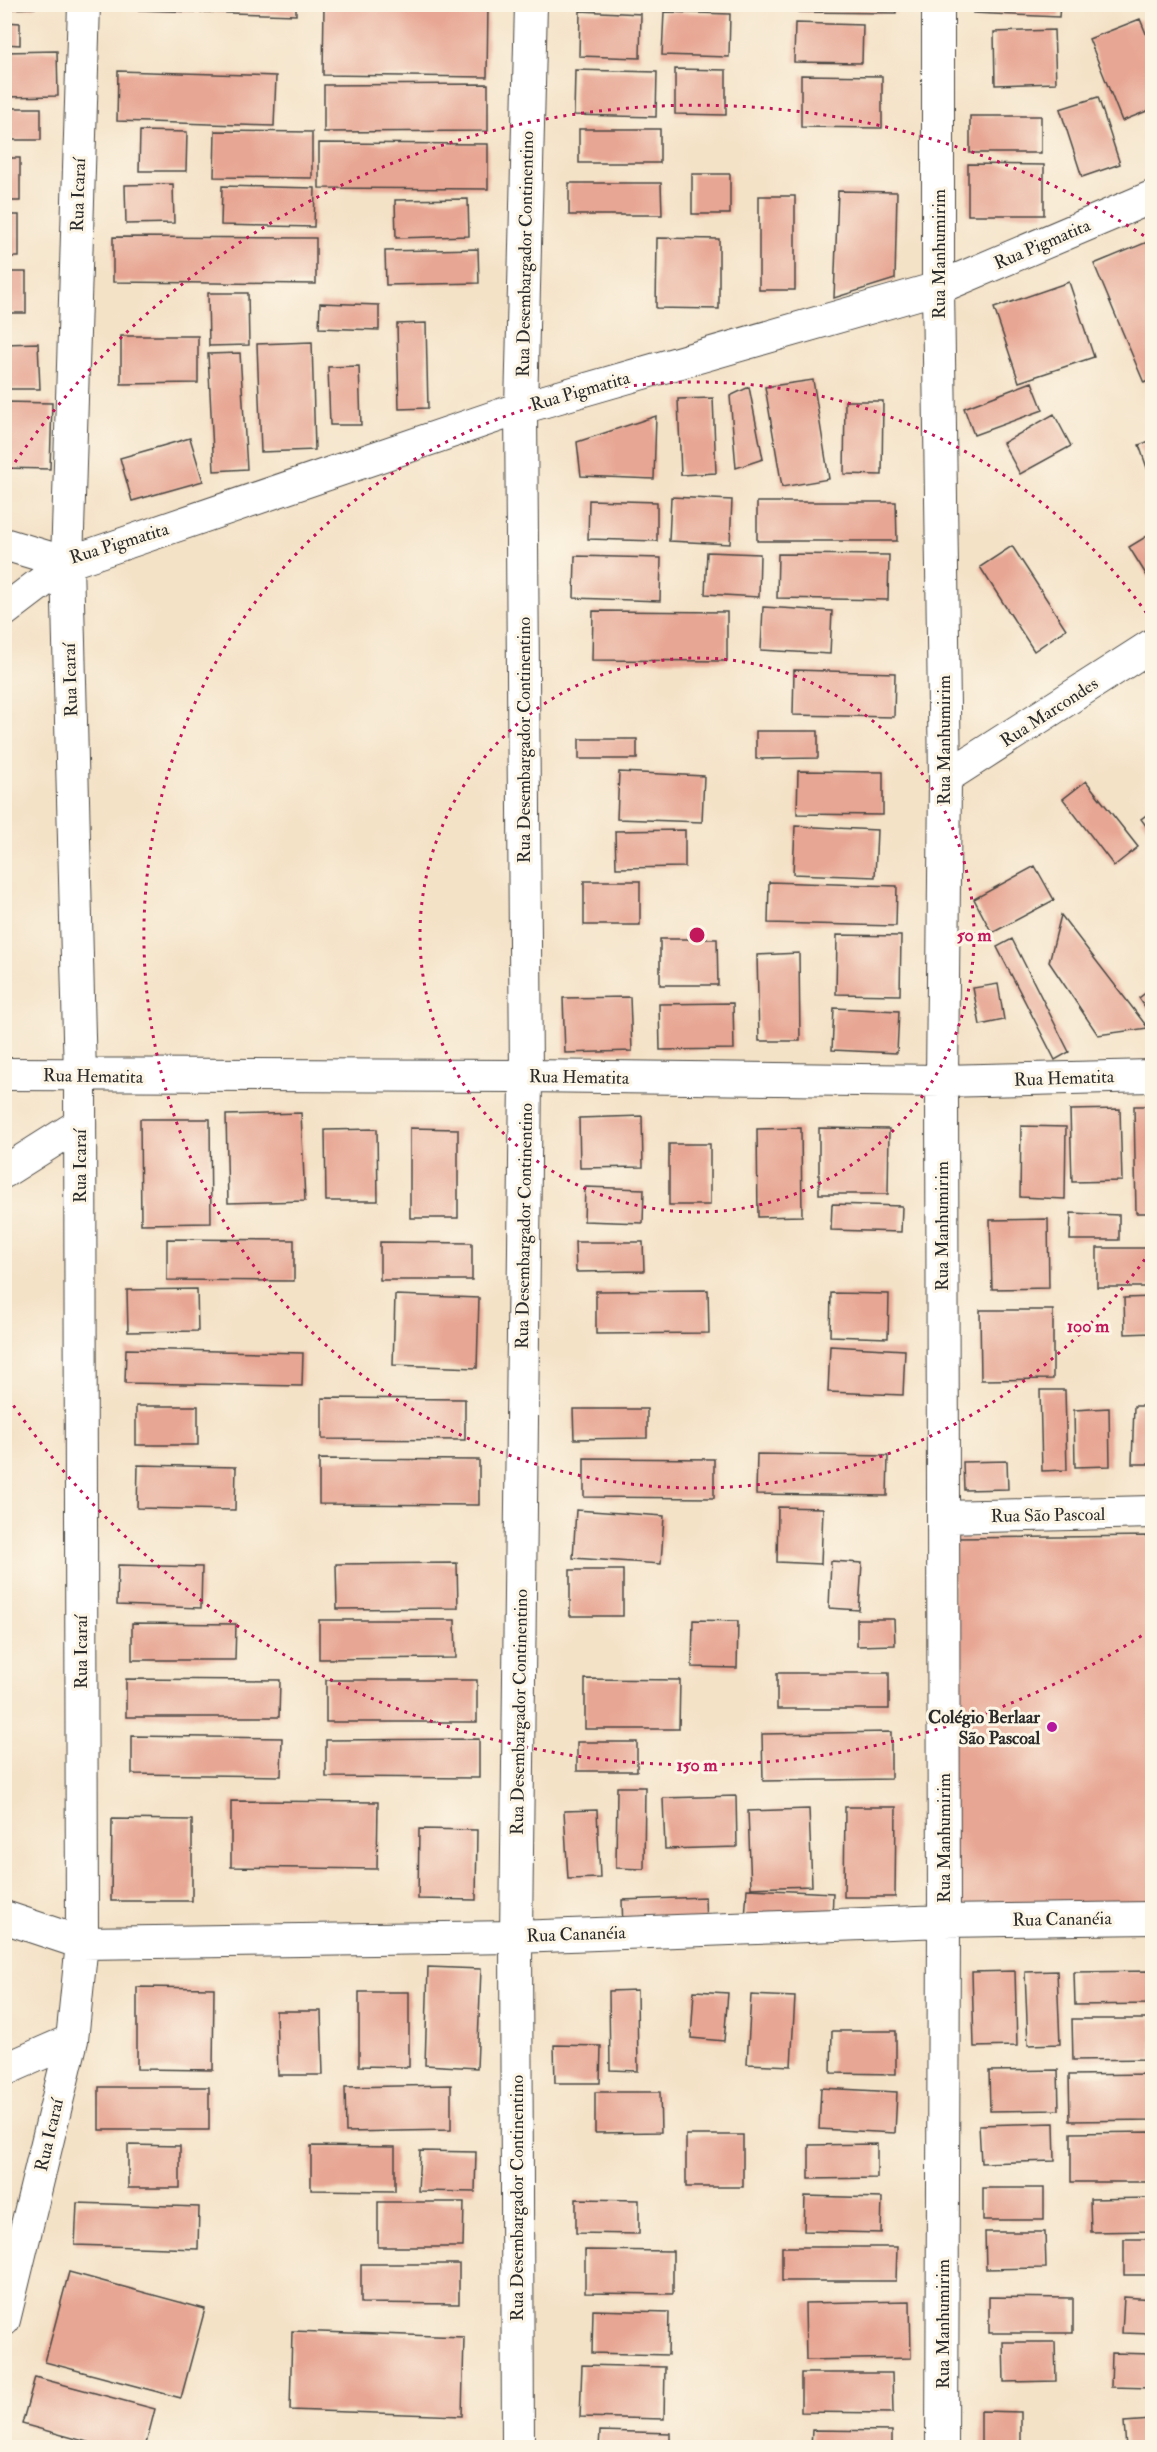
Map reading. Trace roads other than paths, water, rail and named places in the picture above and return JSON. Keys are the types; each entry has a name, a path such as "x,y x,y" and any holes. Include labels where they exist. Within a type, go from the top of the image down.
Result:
{"street":[{"name":"Rua Icaraí","path":"4,2320 72,2040 82,1943 80,1076 67,563 84,4"},
{"name":"Rua Desembargador Continentino","path":"518,2448 516,1937 526,1076 522,408 531,4"},
{"name":"Rua Manhumirim","path":"938,4 938,288 945,778 942,1081 944,1517 942,2448"},
{"name":"Rua Pigmatita","path":"4,544 67,563 522,408 938,288 1152,197"},
{"path":"4,611 67,563"},
{"name":"Rua Marcondes","path":"945,778 1152,645"},
{"name":"Rua Hematita","path":"4,1074 526,1076 942,1081 1152,1076"},
{"path":"4,1172 80,1124"},
{"name":"Rua São Pascoal","path":"944,1517 1152,1512"},
{"name":"Rua Cananéia","path":"4,1917 82,1943 516,1937 944,1921 1152,1918"},
{"path":"4,2070 72,2040"}],"place":[{"name":"Colégio Berlaar São Pascoal","path":"1052,1727"}]}
